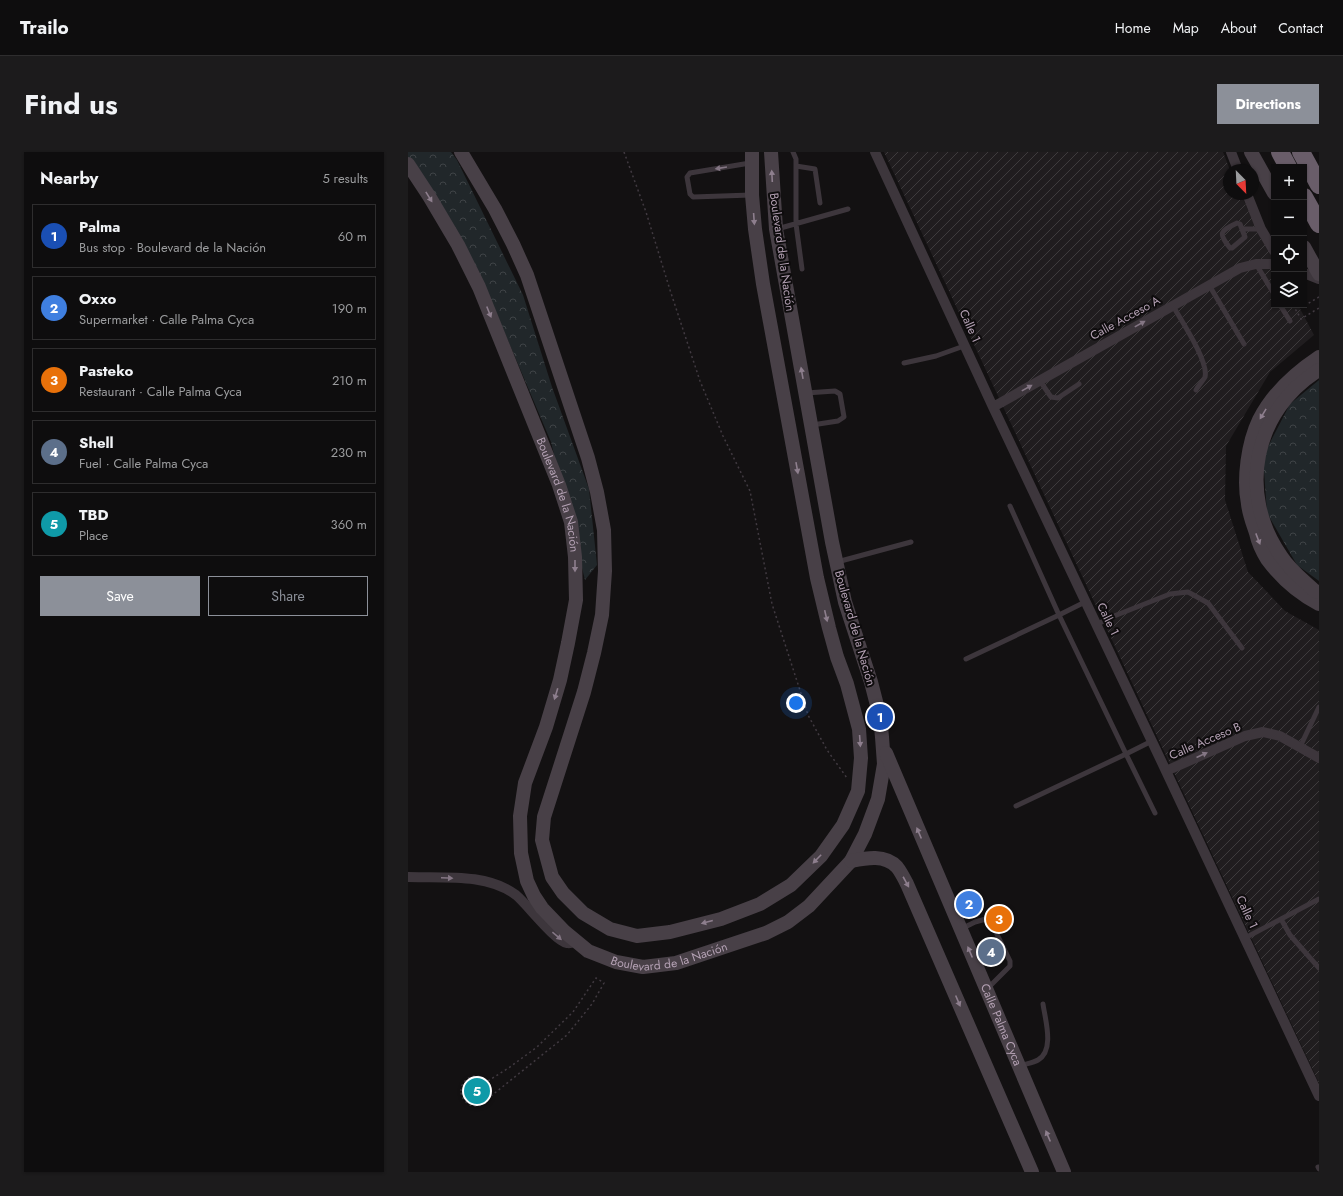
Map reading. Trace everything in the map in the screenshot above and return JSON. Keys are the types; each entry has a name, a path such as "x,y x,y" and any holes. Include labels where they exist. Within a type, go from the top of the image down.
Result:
{"highway":[{"path":"1280,152 1286,164"},
{"path":"1301,152 1319,185"},
{"path":"1306,200 1319,224"}],"main road":[{"name":"Boulevard de la Nación","path":"461,152 495,209 513,244 526,275 588,458 597,492 604,530 605,571 602,615 584,692 544,817 542,840 552,876 563,893 583,913 610,929 637,936 670,932 720,919 760,904 791,885 821,856 843,825 858,791 861,758 859,729 847,684 837,657 817,578 763,284 752,195 752,157"},
{"path":"1251,152 1271,189"},
{"name":"Boulevard de la Nación","path":"408,164 458,245 479,287 559,485 571,522 575,557 576,600 560,680 546,727 525,783 520,816 521,853 527,881 542,908 560,927 588,950 616,962 643,967 676,963 766,933 788,922 809,906 851,861 865,834 878,798 884,764 880,716 871,682 845,602 836,562 805,393 776,229 774,153"},
{"path":"1307,253 1319,274"},
{"path":"1319,357 1285,384 1270,402 1259,421 1251,441 1246,482 1247,503 1251,520 1266,557 1278,573 1292,586 1319,604"},
{"path":"1319,370 1296,387 1280,406 1267,427 1258,453 1256,481 1259,510 1269,536 1280,556 1296,575 1315,591 1319,592"},
{"path":"790,429 811,426"},
{"name":"Calle Palma Cyca","path":"883,745 1064,1172"},
{"path":"851,861 877,858 890,862 898,868 907,884 1032,1172"}],"street":[{"name":"Calle 1","path":"876,152 964,346 1319,1096"},
{"path":"1231,152 1236,164"},
{"path":"1249,200 1261,229 1271,246"},
{"name":"Calle Acceso A","path":"993,407 1240,268 1256,264 1271,264"},
{"path":"1307,274 1319,279"},
{"name":"Calle Acceso B","path":"1166,771 1246,736 1263,732 1280,736 1319,758"},
{"path":"408,877 479,880 491,883 515,895 552,933 564,942 571,943 576,941"}],"lane":[{"path":"793,152 796,159 796,224 802,269"},
{"path":"752,157 690,173 687,177 690,194 694,198 752,195"},
{"path":"796,166 815,169 820,203"},
{"path":"776,229 848,209"},
{"path":"1239,223 1243,229 1245,236 1244,239 1230,248 1222,235 1224,230 1239,223"},
{"path":"1243,229 1261,229"},
{"path":"1256,264 1271,289"},
{"path":"1209,285 1244,344"},
{"path":"1173,306 1204,364 1204,377 1196,390"},
{"path":"1282,308 1290,321"},
{"path":"904,363 936,356 964,346"},
{"path":"1040,381 1051,397 1058,398 1079,384"},
{"path":"805,393 834,390 840,394 844,417 838,421 811,426"},
{"path":"1010,506 1059,614 1155,812"},
{"path":"836,562 911,542"},
{"path":"1096,625 1109,618 1170,594 1188,592 1208,603 1242,648"},
{"path":"966,659 1085,602"},
{"path":"1300,747 1319,707"},
{"path":"1016,806 1152,741"},
{"path":"1245,938 1319,899"},
{"path":"960,929 986,919 992,922 1010,961 1010,966 986,990"},
{"path":"1281,919 1290,935 1319,968"},
{"path":"1019,1066 1039,1060 1046,1051 1049,1040 1043,1004"}],"path":[{"path":"624,152 646,212 700,381 723,436 750,491 772,604 808,715 827,750 845,776 858,791"},
{"path":"1307,303 1319,296"},
{"path":"1295,308 1301,319 1319,308"},
{"path":"488,1081 537,1047 558,1027 573,1012 596,978 604,983 592,1004 567,1036 491,1096 487,1103 479,1106 471,1106 464,1101 461,1094 462,1086 466,1079 473,1076 481,1076 488,1081 492,1088 491,1096"}],"shaded area":[{"path":"884,152 1223,152 1228,164 1223,164 1223,200 1244,200 1271,254 1271,308 1300,308 1314,335 1270,372 1226,446 1225,500 1248,572 1285,611 1319,630 1319,1083"}],"green space":[{"path":"408,152 451,152 457,160 523,295 552,387 589,489 597,565 585,580 551,442 479,272 408,160"},
{"path":"1319,380 1319,581 1297,565 1267,513 1263,456 1290,404"}],"building":[{"path":"972,892 979,909 965,914 958,897"},
{"path":"1003,906 1008,925 996,930 989,912"}],"place":[{"name":"Palma","path":"880,717"},
{"name":"Oxxo","path":"969,904"},
{"name":"Pasteko","path":"999,919"},
{"name":"Shell","path":"991,952"},
{"name":"TBD","path":"477,1091"}]}
